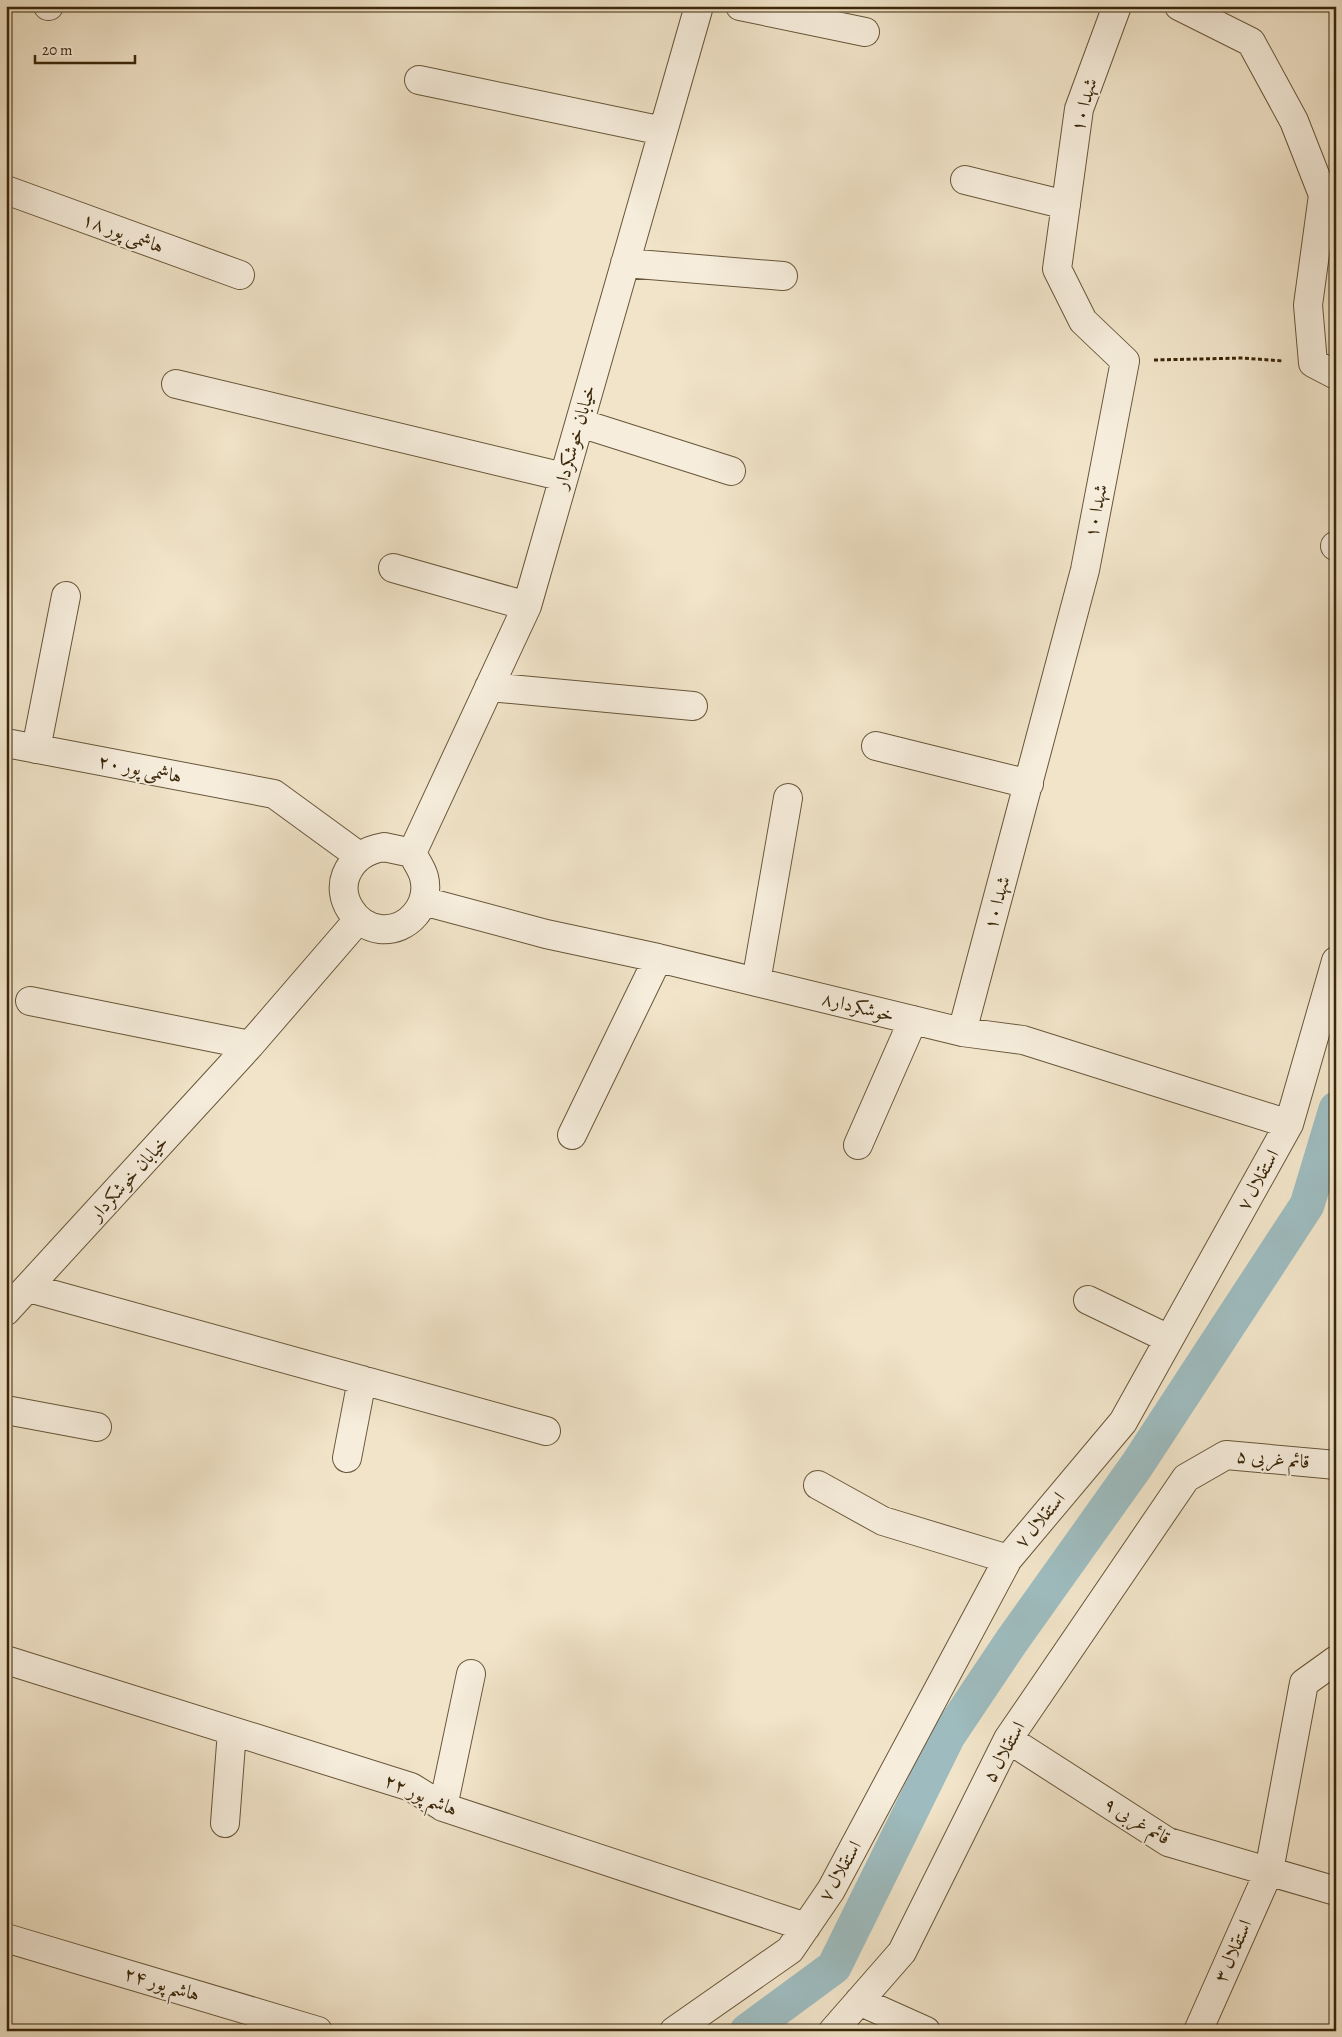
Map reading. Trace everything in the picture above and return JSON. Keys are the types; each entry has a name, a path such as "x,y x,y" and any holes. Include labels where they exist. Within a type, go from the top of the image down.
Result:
{"street":[{"name":"خیابان خوشکردار","path":"412,853 526,606 699,6"},
{"path":"740,6 865,32"},
{"name":"شهدا ۱۰","path":"962,1032 1085,570 1125,361 1083,321 1057,269 1079,109 1117,6"},
{"path":"1179,6 1251,42 1294,121 1323,196 1308,305 1324,369"},
{"path":"419,80 663,131"},
{"path":"964,180 1066,205"},
{"name":"هاشمی پور ۱۸","path":"6,190 240,275"},
{"path":"625,263 783,276"},
{"path":"176,384 564,477"},
{"path":"580,423 731,471"},
{"path":"393,568 526,606"},
{"path":"36,749 66,596"},
{"path":"489,687 693,706"},
{"name":"هاشمی پور ۲۰","path":"6,743 274,794 359,856"},
{"path":"876,746 1029,784"},
{"path":"756,982 788,798"},
{"path":"384,847 412,853 424,876 426,888 418,912 409,921 398,927 377,929 358,920 346,903 344,892 345,879 350,866 359,856 370,849 384,847"},
{"name":"خوشکردار۸","path":"423,901 546,934 658,958 962,1032 1023,1040 1289,1124"},
{"name":"خیابان خوشکردار","path":"6,1311 250,1044 358,920"},
{"path":"572,1135 658,958"},
{"name":"استقلال ۷","path":"674,2031 790,1950 831,1890 1008,1559 1123,1422 1289,1124 1336,960"},
{"path":"30,1001 250,1044"},
{"path":"858,1145 913,1020"},
{"path":"29,1288 546,1431"},
{"path":"1088,1300 1169,1339"},
{"path":"347,1458 362,1380"},
{"path":"6,1410 97,1427"},
{"name":"قائم غربی ۵","path":"1186,1478 1226,1455 1336,1465"},
{"name":"استقلال ۵","path":"833,2031 902,1952 1008,1739 1186,1478"},
{"path":"818,1485 883,1522 1008,1559"},
{"name":"هاشم پور ۲۲","path":"6,1660 411,1787 443,1808 806,1927"},
{"name":"استقلال ۳","path":"1198,2031 1268,1872 1304,1683 1336,1660"},
{"path":"443,1808 471,1674"},
{"path":"225,1823 232,1731"},
{"name":"قائم غربی ۹","path":"1008,1739 1168,1842 1336,1891"},
{"name":"هاشم پور ۲۴","path":"6,1938 318,2031"},
{"path":"859,2001 926,2031"}],"path":[{"path":"1125,361 1243,358 1324,369"}],"waterway":[{"path":"747,2031 834,1967 948,1736 1011,1642 1137,1465 1307,1205 1336,1109"}]}
